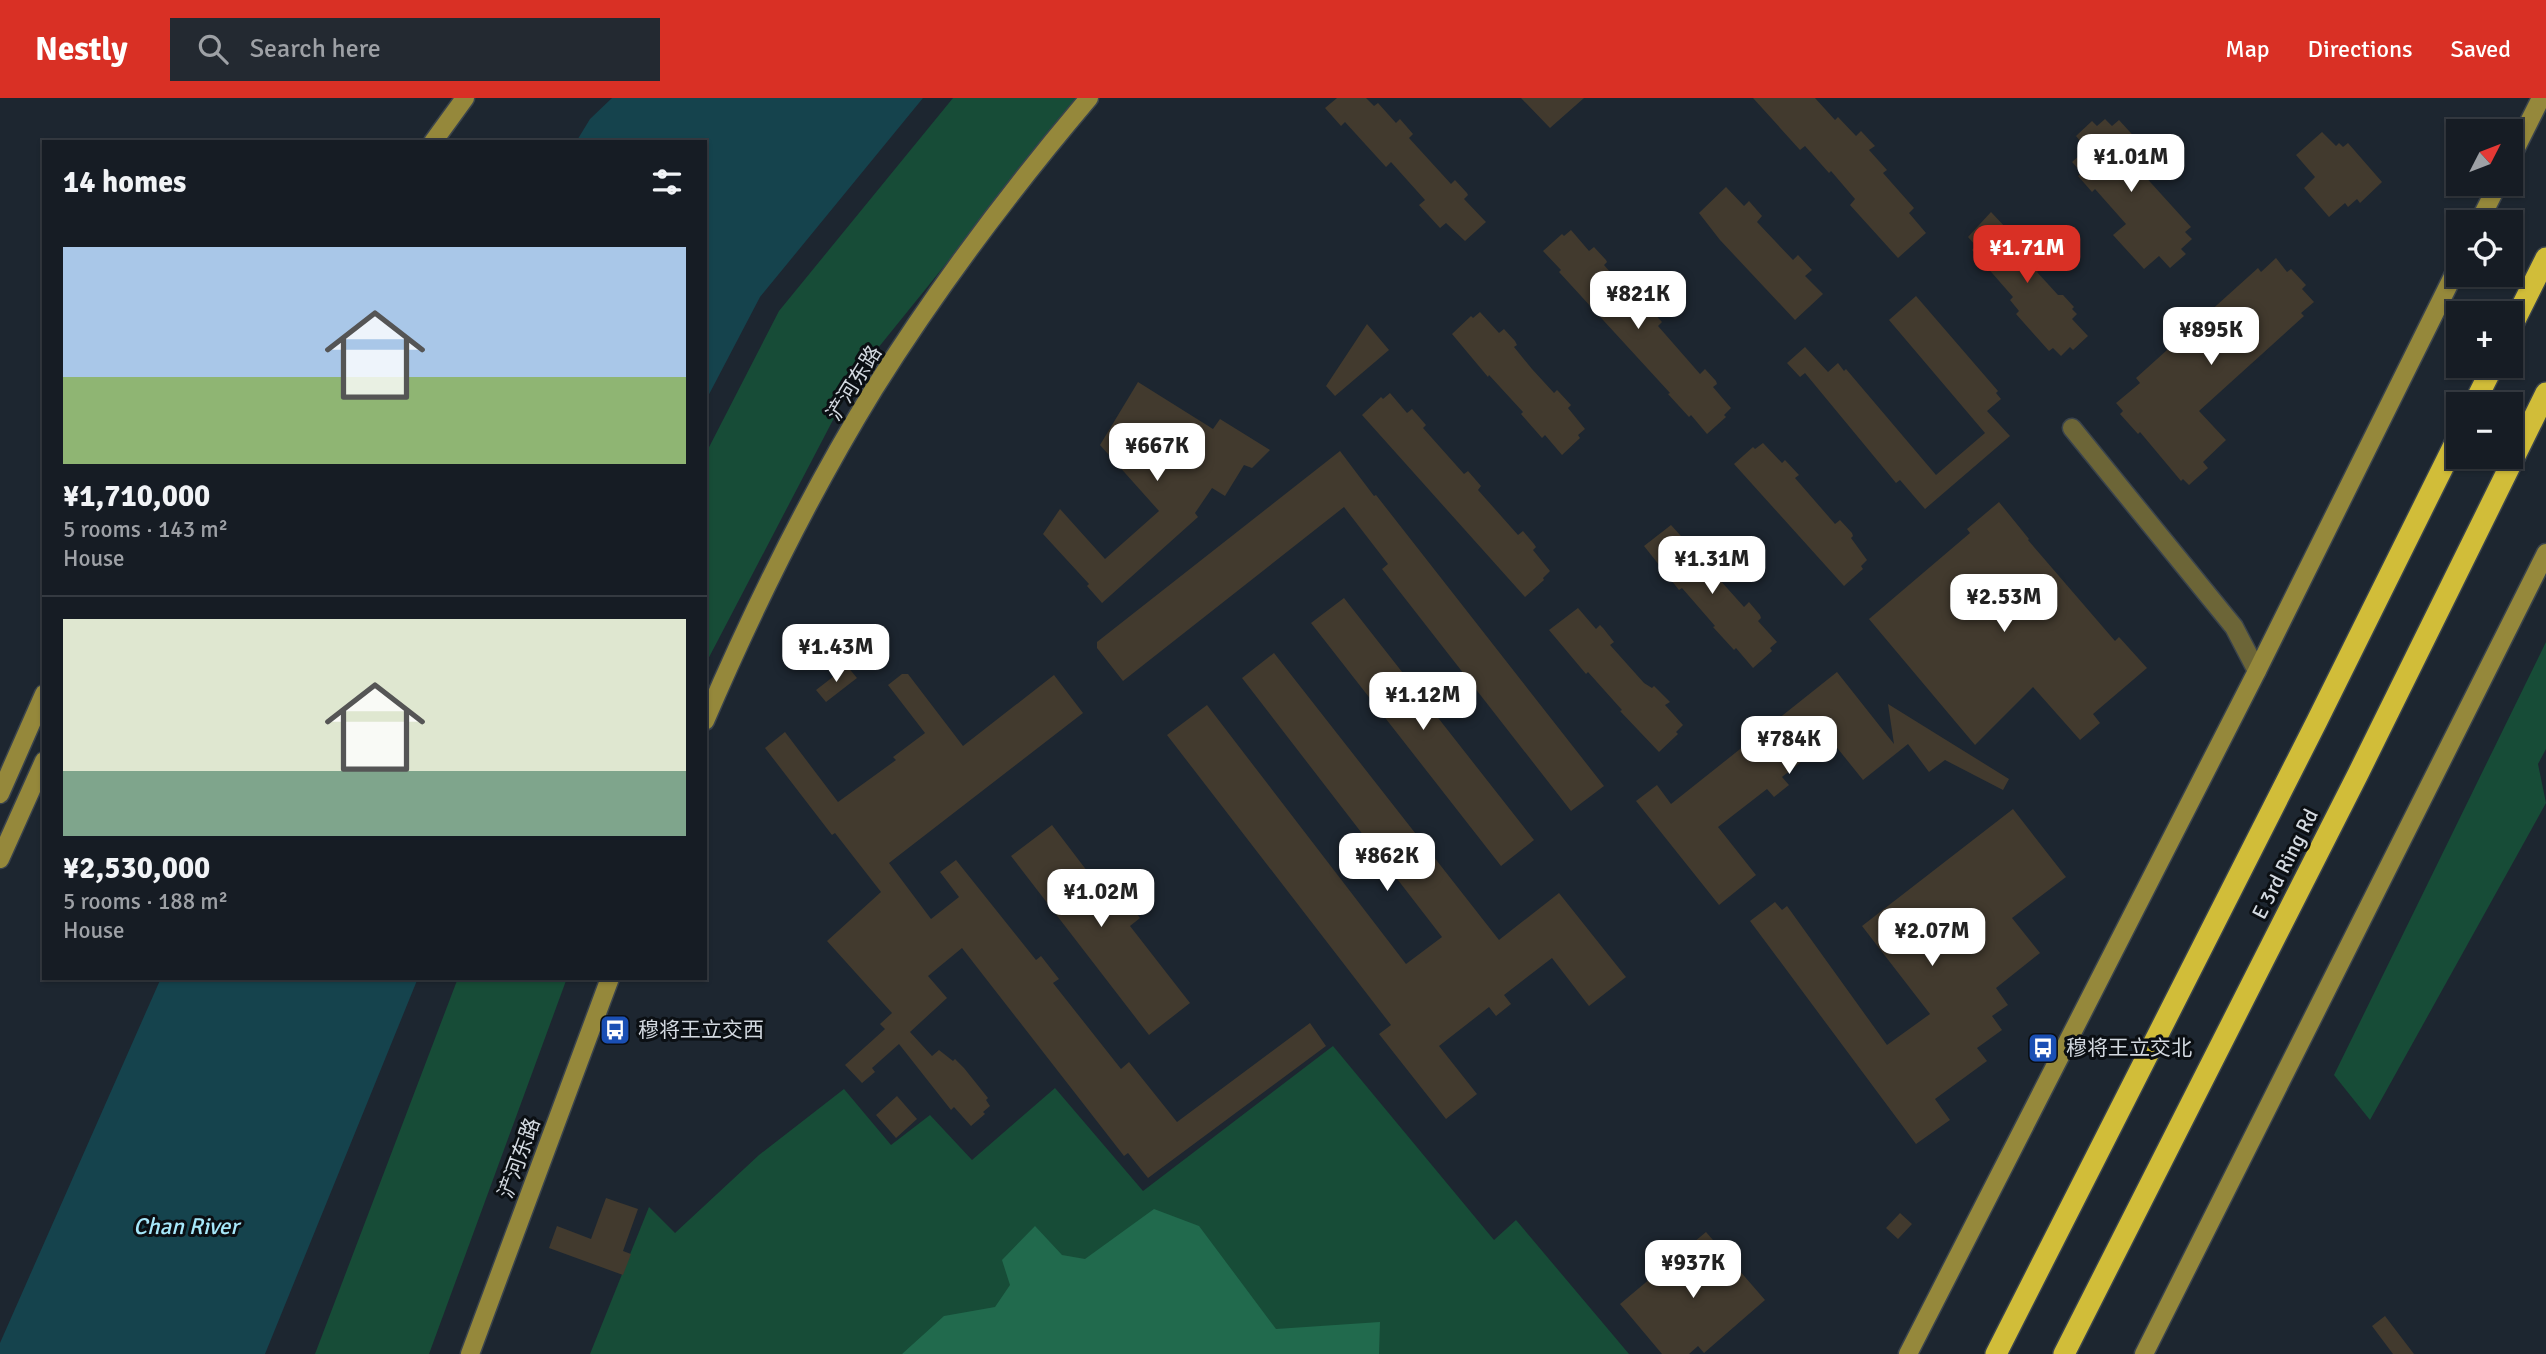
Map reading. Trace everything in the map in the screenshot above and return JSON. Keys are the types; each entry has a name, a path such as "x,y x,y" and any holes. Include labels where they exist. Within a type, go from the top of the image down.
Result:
{"highway":[{"path":"2523,304 2546,258"},
{"name":"E 3rd Ring Rd","path":"2064,1354 2352,786 2546,393"},
{"name":"E 3rd Ring Rd","path":"1996,1354 2446,461"}],"main road":[{"path":"434,140 465,98"},
{"name":"浐河东路","path":"707,716 785,550 821,480 875,388 1001,206 1089,98"},
{"path":"2524,132 2541,98"},
{"path":"1908,1354 2257,671 2448,287"},
{"path":"2144,1354 2546,553"},
{"path":"0,794 42,699"},
{"path":"0,859 42,765"},
{"name":"浐河东路","path":"470,1354 609,980"}],"street":[{"path":"2071,428 2234,627 2257,671"}],"green space":[{"path":"953,98 1080,98 857,374 707,661 707,451 779,311"},
{"path":"2546,642 2546,749 2538,764 2546,803 2370,1120 2334,1075"},
{"path":"457,980 566,980 429,1354 315,1354"},
{"path":"1333,1046 1494,1240 1516,1220 1629,1354 590,1354 649,1207 675,1233 759,1155 844,1089 891,1145 930,1115 972,1160 1055,1088 1143,1191"},
{"path":"1154,1209 1199,1226 1276,1329 1380,1322 1379,1354 902,1354 944,1316 995,1307 1010,1285 1002,1260 1035,1226 1062,1255 1085,1259"}],"water":[{"path":"612,98 923,98 760,297 707,398 707,140 577,140 590,119"},
{"name":"Chan River","path":"160,980 417,980 265,1354 0,1354 0,1343"}],"building":[{"path":"1337,98 1366,98 1374,106 1378,103 1396,123 1400,119 1413,134 1409,138 1451,184 1455,180 1467,193 1464,199 1486,222 1465,241 1446,223 1440,228 1419,205 1425,200 1391,162 1386,167 1345,122 1341,126 1325,108"},
{"path":"1521,98 1584,98 1550,128"},
{"path":"1753,98 1815,98 1835,120 1838,117 1856,136 1861,131 1875,146 1869,150 1887,170 1883,173 1914,208 1909,213 1926,233 1898,258 1850,205 1855,199 1831,171 1829,173 1805,146 1800,150"},
{"path":"2105,119 2112,126 2119,120 2150,154 2142,161 2148,168 2142,173 2191,227 2185,232 2192,239 2181,249 2186,254 2170,268 2159,256 2144,269 2113,235 2126,224 2095,189 2092,192 2078,176 2082,173 2072,162 2087,149 2076,136 2092,121 2097,126"},
{"path":"2322,132 2336,146 2339,143 2343,147 2348,143 2382,182 2360,203 2357,199 2348,207 2345,203 2329,217 2304,188 2315,177 2296,155"},
{"path":"1726,187 1744,206 1749,201 1762,216 1757,222 1793,260 1798,255 1812,270 1805,276 1823,294 1795,320 1720,240 1699,213"},
{"path":"1991,212 2007,229 2012,225 2016,231 2019,228 2033,244 2030,246 2035,252 2031,255 2042,267 2037,272 2058,295 2063,295 2074,307 2072,309 2077,314 2072,319 2088,336 2073,350 2070,347 2061,356 2053,348 2049,351 2016,314 2019,311 2010,300 2013,297 1972,250 1976,246 1968,237"},
{"path":"1571,230 1589,251 1594,247 1606,260 1604,265 1645,312 1649,308 1662,322 1658,326 1700,374 1705,369 1716,381 1717,384 1713,387 1731,408 1724,415 1726,417 1707,434 1668,394 1670,393 1543,251 1562,234 1564,236"},
{"path":"2276,258 2287,272 2291,269 2306,285 2302,289 2314,302 2301,313 2304,316 2199,411 2226,440 2203,462 2208,468 2189,485 2183,479 2181,481 2140,432 2138,434 2120,414 2123,411 2116,403 2140,383 2136,378 2258,268 2261,272"},
{"path":"1916,296 1998,391 1996,393 2001,399 1987,411 2010,436 1925,509 1900,480 1896,483 1805,373 1800,377 1787,363 1805,347 1828,372 1838,363 1844,371 1846,369 1936,475 1985,433 1889,320"},
{"path":"1480,312 1499,333 1504,329 1515,341 1517,345 1514,347 1554,393 1557,390 1571,405 1568,408 1585,429 1578,435 1580,438 1562,455 1545,435 1542,438 1521,414 1523,412 1489,375 1488,377 1452,334 1471,316 1473,318"},
{"path":"1367,324 1389,350 1335,396 1326,386"},
{"path":"1138,382 1213,429 1220,419 1270,450 1252,468 1244,465 1225,496 1212,488 1195,513 1198,517 1102,603 1087,586 1089,584 1043,534 1060,509 1105,559 1159,511 1100,445"},
{"path":"1390,393 1407,413 1412,409 1426,425 1423,428 1464,474 1468,471 1481,486 1478,490 1518,535 1523,531 1536,547 1533,550 1550,571 1525,597 1362,415 1381,397 1383,399"},
{"path":"1763,443 1782,463 1785,460 1799,475 1795,478 1835,524 1840,520 1852,533 1851,538 1867,560 1861,566 1863,569 1844,586 1734,464 1753,447 1755,449"},
{"path":"1340,451 1604,786 1571,811 1382,569 1388,564 1344,507 1123,681 1097,648 1097,642"},
{"path":"1999,502 2115,641 2119,637 2147,668 2093,714 2100,723 2080,740 2033,687 1975,745 1869,619 1970,533 1967,529"},
{"path":"1671,525 1690,546 1694,542 1707,557 1703,561 1744,607 1749,602 1760,615 1758,621 1777,642 1770,648 1772,651 1753,668 1713,627 1715,626 1682,588 1679,590 1644,546"},
{"path":"1344,598 1534,840 1501,866 1311,623"},
{"path":"1578,608 1596,629 1600,625 1603,628 1614,642 1610,645 1644,683 1652,688 1654,686 1670,702 1665,705 1683,725 1676,732 1678,734 1659,752 1549,630"},
{"path":"1274,653 1499,940 1559,893 1626,977 1589,1006 1552,958 1504,995 1511,1004 1496,1016 1489,1007 1439,1046 1477,1094 1446,1119 1379,1034 1391,1025 1167,735 1207,705 1406,964 1442,937 1242,678"},
{"path":"847,666 857,678 826,702 816,690"},
{"path":"1837,672 1894,744 1888,704 2009,779 2003,790 1945,760 1929,772 1908,744 1863,780 1830,739 1782,777 1789,785 1774,797 1767,789 1718,827 1756,875 1719,905 1636,801 1657,785 1671,804"},
{"path":"902,674 908,674 963,746 1054,675 1083,713 889,863 931,919 959,897 940,872 956,860 1036,960 1041,956 1059,979 1053,983 1121,1069 1129,1062 1177,1122 1310,1023 1326,1046 1148,1178 1128,1153 1124,1156 962,948 928,976 947,998 910,1032 932,1056 939,1050 964,1068 988,1098 986,1100 990,1106 983,1112 985,1114 971,1126 954,1107 951,1110 899,1044 872,1068 875,1072 862,1083 845,1065 885,1029 880,1024 892,1013 827,941 881,892 835,833 832,835 765,748 785,732 838,802 896,760 893,757 925,733 888,685"},
{"path":"2013,809 2066,877 2012,918 2040,953 1996,988 2008,1005 1992,1016 2002,1030 1977,1048 1987,1061 1935,1099 1950,1120 1916,1144 1750,921 1775,902 1782,910 1787,906 1887,1045 1930,1014 1862,926"},
{"path":"1052,825 1110,901 1121,893 1140,918 1130,926 1190,1003 1149,1035 1011,856"},
{"path":"897,1096 917,1119 896,1138 876,1115"},
{"path":"606,1198 638,1209 623,1251 631,1254 623,1275 549,1248 557,1226 591,1239"},
{"path":"1900,1213 1912,1224 1898,1239 1886,1228"},
{"path":"1706,1232 1765,1300 1704,1353 1698,1346 1689,1354 1662,1354 1620,1304"},
{"path":"2385,1316 2414,1354 2393,1354 2372,1326"}],"place":[{"name":"穆将王立交西","path":"615,1030"},
{"name":"穆将王立交北","path":"2043,1048"}]}
